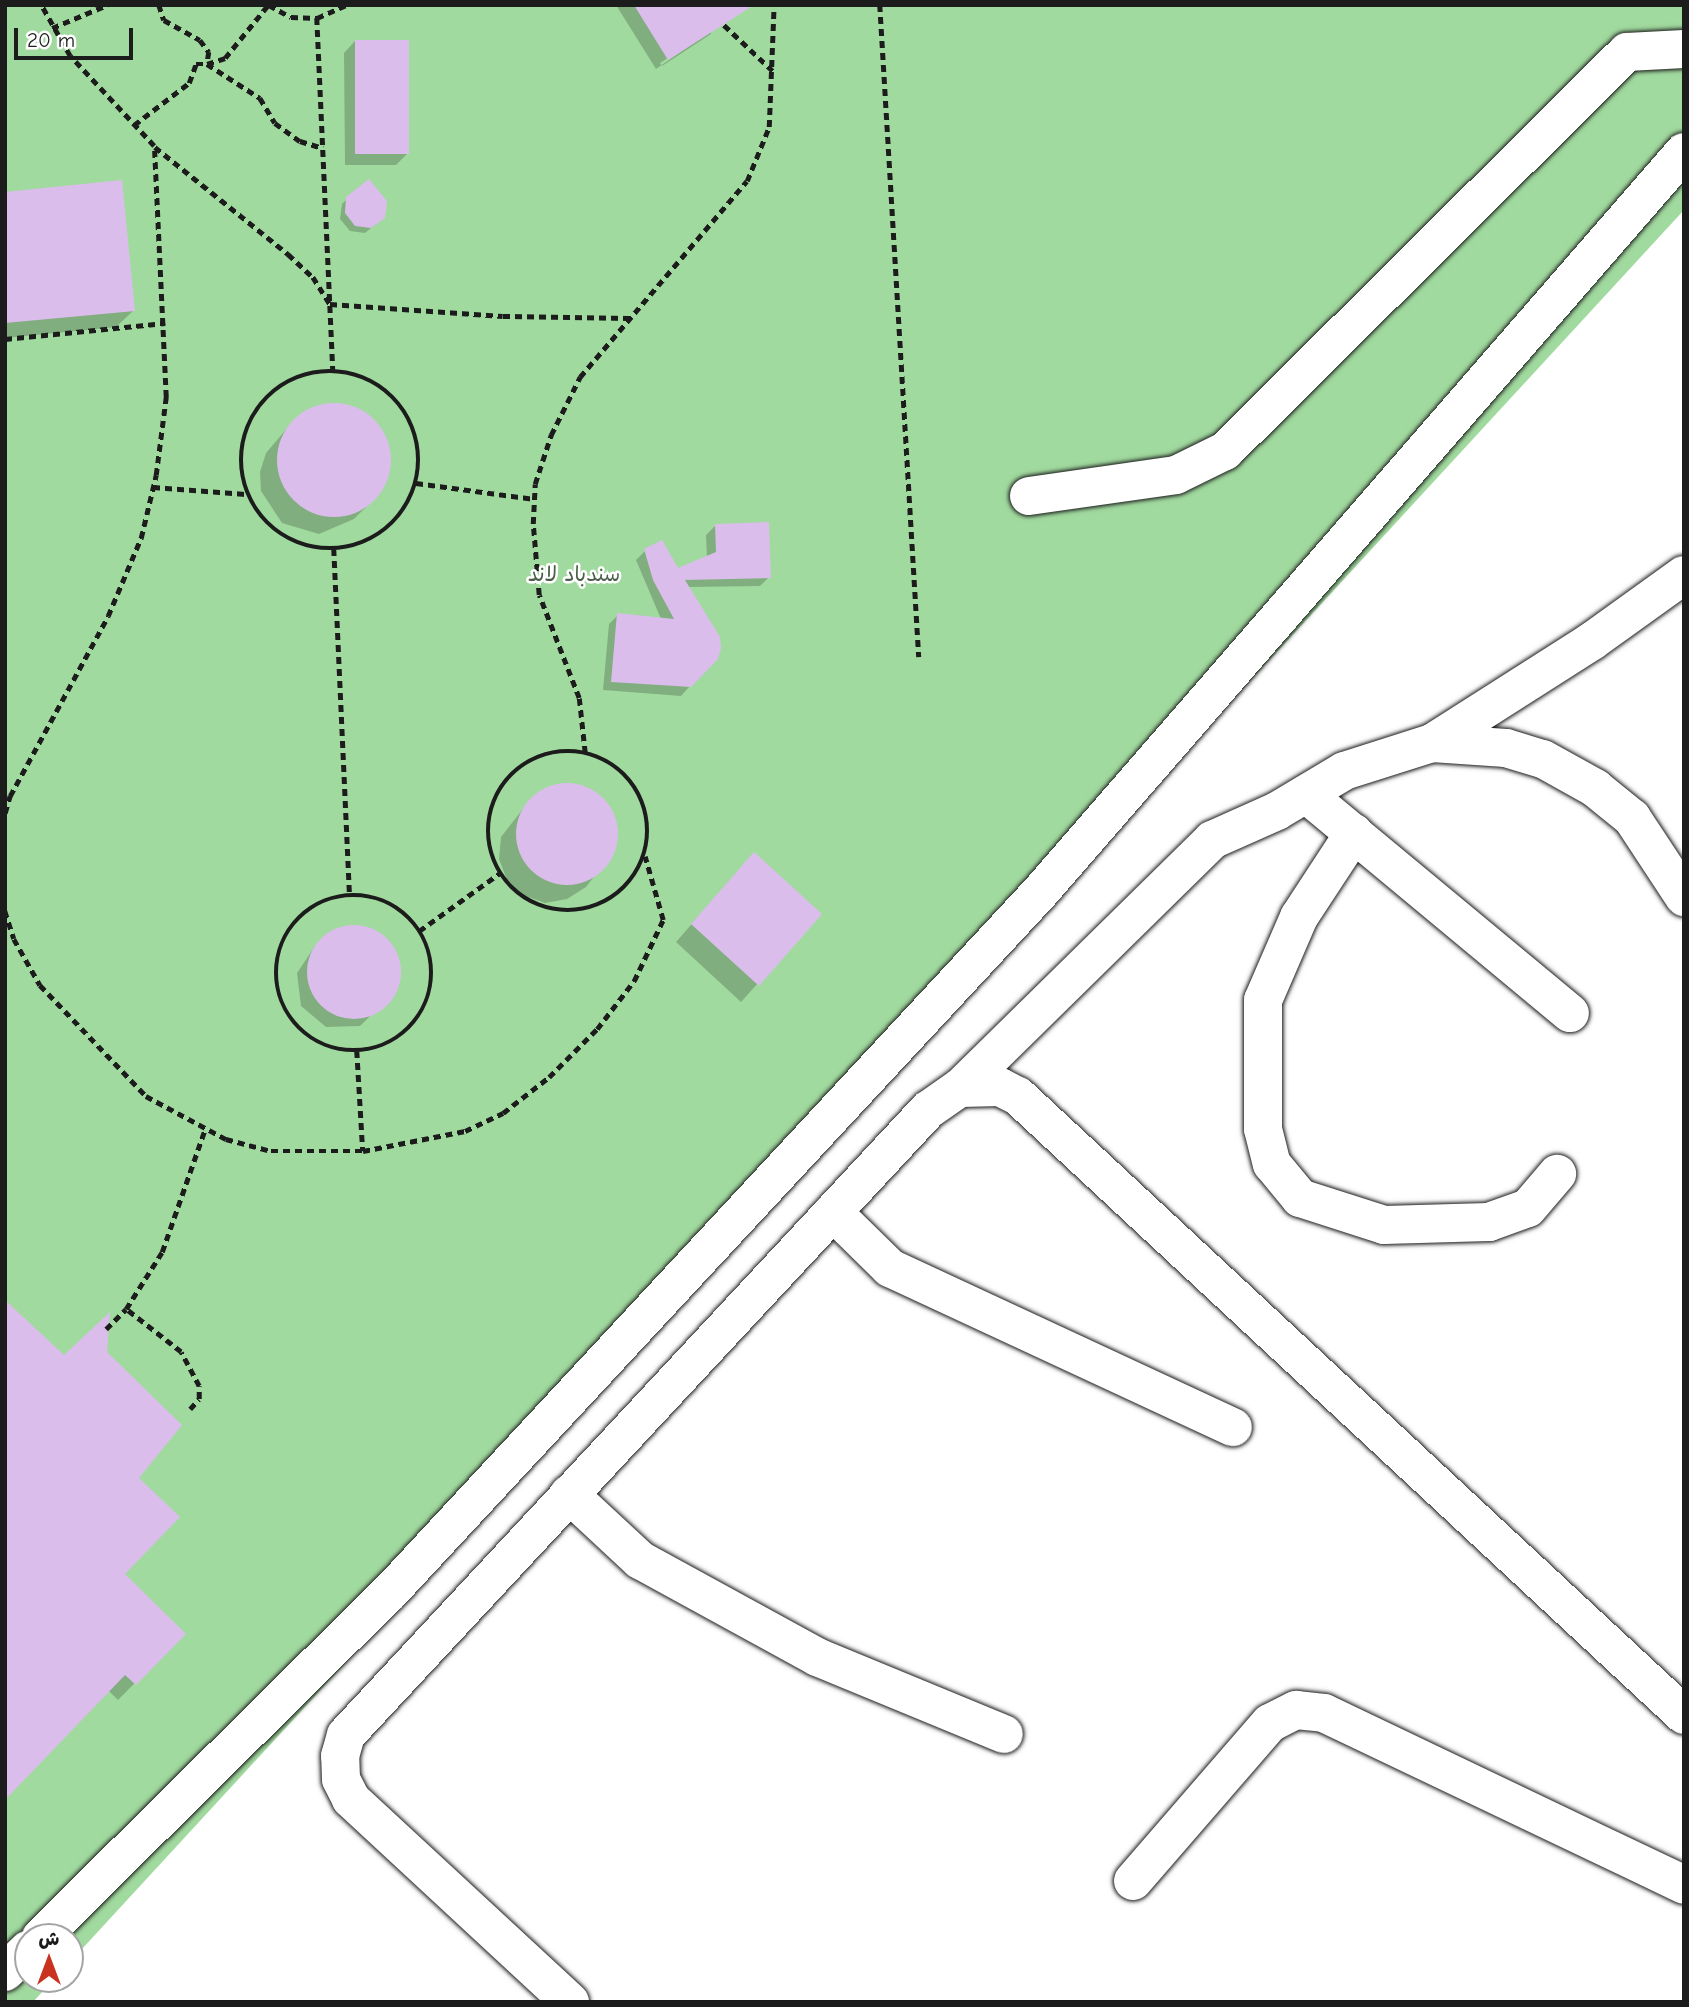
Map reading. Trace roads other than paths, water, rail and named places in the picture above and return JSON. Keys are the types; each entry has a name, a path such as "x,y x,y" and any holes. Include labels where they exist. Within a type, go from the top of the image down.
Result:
{"lane":[{"path":"1029,496 1176,475 1225,451 1627,52 1684,50"},
{"path":"55,1923 390,1592 1041,890 1684,152"},
{"path":"570,2002 351,1799 341,1779 340,1756 346,1735 943,1096 960,1088 1212,840 1306,794 1344,771 1432,743 1592,641 1684,575"},
{"path":"1432,743 1506,748 1543,759 1595,788 1632,818 1684,897"},
{"path":"1306,794 1570,1013"},
{"path":"1354,834 1299,917 1263,1000 1263,1129 1272,1164 1300,1198 1396,1225 1489,1222 1528,1208 1557,1174"},
{"path":"960,1088 1000,1087 1026,1102 1684,1715"},
{"path":"833,1212 890,1268 1233,1427"},
{"path":"569,1494 652,1567 817,1657 1004,1734"},
{"path":"1133,1881 1270,1723 1296,1710 1324,1713 1684,1885"}],"park label":[{"name":"سندباد لاند","path":"574,574"}]}
